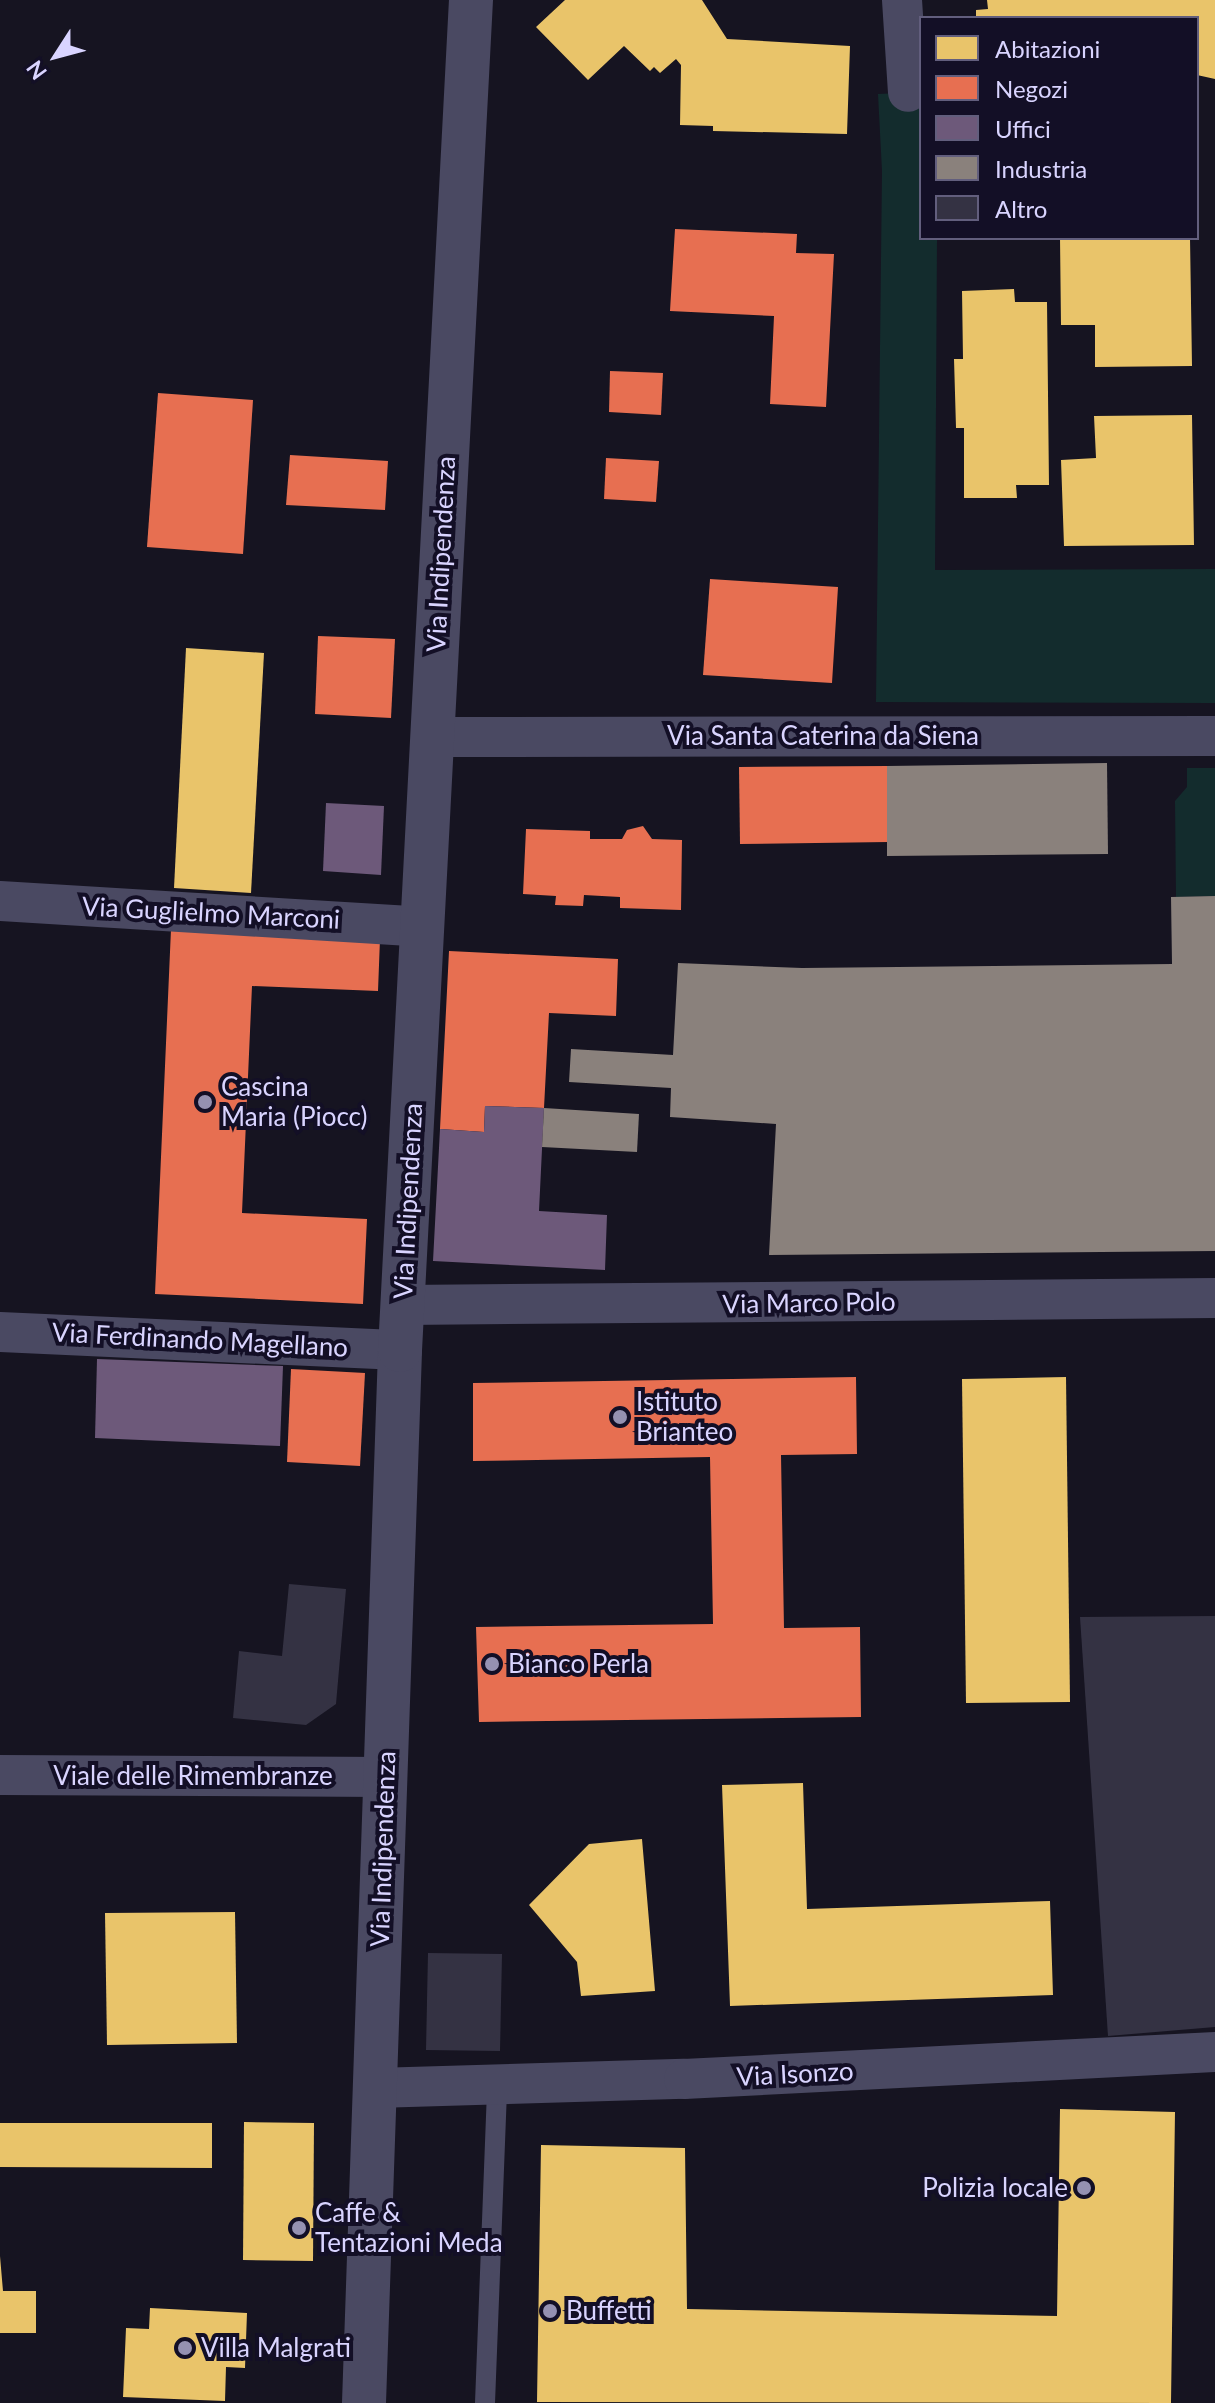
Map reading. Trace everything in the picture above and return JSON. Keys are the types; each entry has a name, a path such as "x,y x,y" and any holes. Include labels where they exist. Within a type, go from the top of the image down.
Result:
{"street":[{"name":"Via Indipendenza","path":"364,2403 400,1350 471,0"},
{"path":"902,0 908,92"},
{"name":"Via Santa Caterina da Siena","path":"431,737 1215,736"},
{"name":"Via Guglielmo Marconi","path":"0,901 422,927"},
{"name":"Via Marco Polo","path":"403,1305 1215,1298"},
{"name":"Via Ferdinando Magellano","path":"0,1332 400,1350"},
{"name":"Viale delle Rimembranze","path":"0,1775 386,1777"},
{"name":"Via Isonzo","path":"375,2088 1215,2052"}],"lane":[{"path":"485,2403 497,2084"}],"green space":[{"path":"919,92 919,240 937,240 935,570 1215,569 1215,703 876,702 882,171 878,94"},
{"path":"1187,768 1215,768 1215,896 1176,897 1175,801 1187,787"}],"building: Abitazioni":[{"path":"565,0 702,0 727,39 850,46 847,134 713,131 713,126 680,125 681,65 676,59 660,73 654,67 650,71 624,46 588,80 536,27"},
{"path":"987,0 1215,0 1215,79 1199,75 1199,16 976,16 976,10 988,9"},
{"path":"1060,240 1190,240 1192,366 1095,367 1095,325 1061,325"},
{"path":"1014,289 1015,302 1047,302 1049,485 1016,485 1017,498 964,498 964,428 956,428 954,359 963,359 962,291"},
{"path":"1192,415 1194,545 1064,546 1061,460 1096,458 1094,416"},
{"path":"186,648 264,653 251,893 174,888"},
{"path":"1066,1377 1070,1702 966,1703 962,1379"},
{"path":"803,1783 807,1909 1050,1901 1053,1995 730,2006 722,1785"},
{"path":"642,1839 655,1991 581,1996 577,1962 529,1905 589,1844"},
{"path":"235,1912 237,2043 107,2045 105,1913"},
{"path":"1060,2109 1175,2112 1171,2403 537,2402 541,2145 685,2148 687,2309 1057,2316"},
{"path":"244,2122 314,2123 313,2261 243,2260"},
{"path":"0,2123 212,2123 212,2168 0,2167"},
{"path":"0,2256 3,2291 36,2291 36,2333 0,2333"},
{"name":"Villa Malgrati","path":"150,2308 247,2313 245,2368 226,2367 225,2401 123,2397 126,2328 149,2329"}],"building: Negozi":[{"path":"675,229 797,234 796,253 834,254 826,407 770,404 774,316 670,311"},
{"path":"610,371 663,373 661,415 609,412"},
{"path":"158,393 253,400 243,554 147,547"},
{"path":"290,455 388,461 385,510 286,505"},
{"path":"606,458 659,461 656,502 604,499"},
{"path":"710,579 838,587 832,683 703,675"},
{"path":"318,636 395,639 391,718 315,714"},
{"path":"887,766 888,842 740,844 739,767"},
{"path":"643,826 652,839 682,840 681,910 620,908 620,897 584,895 583,906 555,905 556,896 523,894 526,829 590,831 590,839 622,839 627,830"},
{"name":"Cascina Maria (Piocc)","path":"171,929 380,939 378,991 252,986 242,1213 367,1219 363,1304 155,1294"},
{"path":"449,951 618,959 616,1016 549,1013 544,1108 485,1106 484,1132 440,1129"},
{"path":"291,1369 365,1373 360,1466 287,1462"},
{"path":"856,1377 857,1454 781,1455 784,1628 860,1627 861,1717 479,1722 476,1627 713,1624 710,1457 473,1461 473,1383"}],"building: Uffici":[{"path":"326,803 384,806 381,875 323,871"},
{"path":"485,1106 544,1108 539,1211 607,1215 605,1270 433,1261 440,1129 484,1132"},
{"path":"97,1359 283,1366 280,1446 95,1438"}],"building: Industria":[{"path":"1107,763 1108,854 887,856 887,766"},
{"path":"1215,896 1215,1251 769,1255 776,1124 670,1117 671,1088 569,1082 571,1049 673,1055 678,963 802,968 1172,964 1171,897"},
{"path":"544,1108 639,1114 637,1152 542,1147"}],"building: Altro":[{"path":"289,1584 346,1589 336,1704 306,1725 233,1718 239,1651 282,1656"},
{"path":"1215,1616 1215,2027 1108,2036 1080,1617"},
{"path":"428,1953 502,1954 500,2051 426,2050"}],"place":[{"name":"Cascina Maria (Piocc)","path":"205,1102"},
{"name":"Istituto Brianteo","path":"620,1417"},
{"name":"Bianco Perla","path":"492,1664"},
{"name":"Polizia locale","path":"1084,2188"},
{"name":"Caffe & Tentazioni Meda","path":"299,2228"},
{"name":"Buffetti","path":"550,2311"},
{"name":"Villa Malgrati","path":"185,2348"}]}
